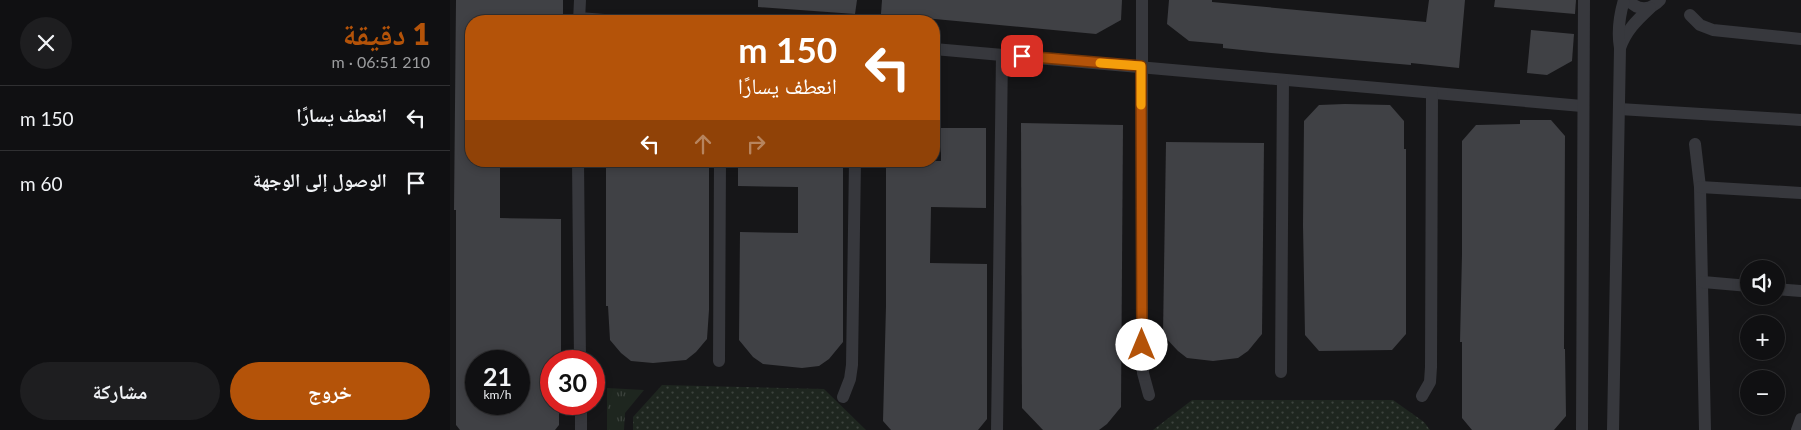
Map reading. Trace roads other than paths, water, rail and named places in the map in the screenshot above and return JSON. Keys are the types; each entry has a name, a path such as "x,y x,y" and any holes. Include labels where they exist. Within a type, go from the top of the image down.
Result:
{"street":[{"path":"579,15 580,0"},
{"path":"1142,0 1142,345 1143,373 1149,395"},
{"path":"1582,430 1582,106 1584,0"},
{"path":"1613,430 1620,48 1618,34 1620,13 1624,0"},
{"path":"1628,0 1639,8 1650,8"},
{"path":"1620,48 1625,35 1635,22 1660,0"},
{"path":"1690,16 1700,25 1713,30 1801,39"},
{"path":"940,50 1582,106"},
{"path":"997,430 1002,55"},
{"path":"1281,372 1283,80"},
{"path":"1422,396 1430,382 1431,367 1432,94"},
{"path":"1619,109 1801,120"},
{"path":"1695,144 1700,187 1705,430"},
{"path":"578,167 580,350"},
{"path":"719,362 720,167"},
{"path":"843,397 850,379 852,365 855,167"},
{"path":"1700,187 1801,193"},
{"path":"1703,282 1740,285"},
{"path":"1785,290 1801,291"},
{"path":"581,415 581,430"},
{"path":"1797,430 1801,419"}]}
